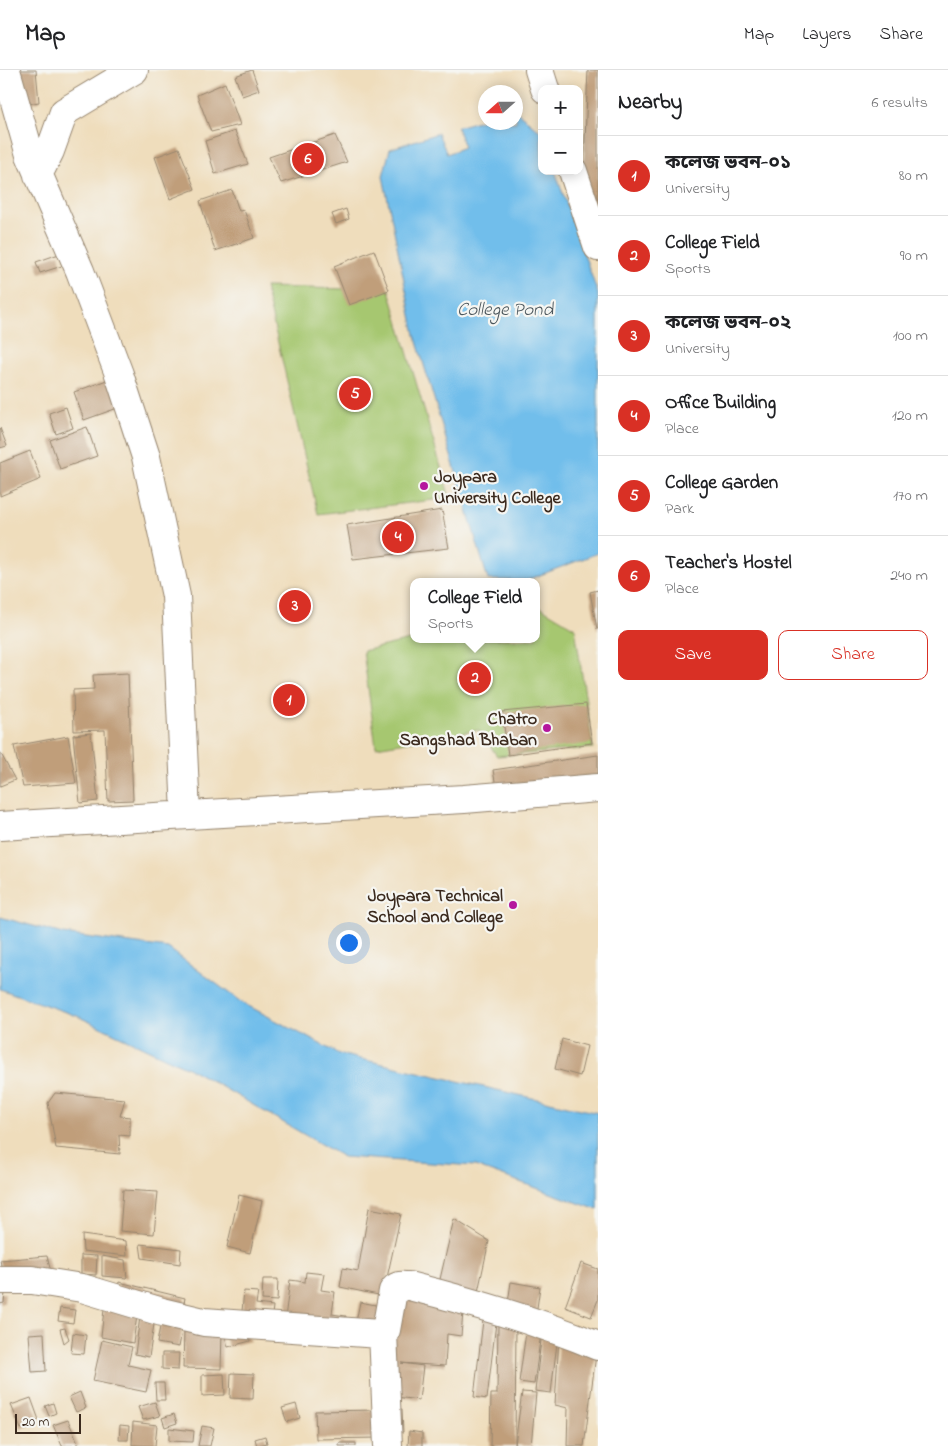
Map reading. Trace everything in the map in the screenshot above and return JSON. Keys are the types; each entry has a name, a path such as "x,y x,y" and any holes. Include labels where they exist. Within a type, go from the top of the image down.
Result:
{"street":[{"path":"6,70 30,155 80,271 116,365 146,456 176,596 186,814"},
{"path":"38,175 50,152 64,112 134,70"},
{"path":"539,70 544,85"},
{"path":"574,175 598,247"},
{"path":"0,826 598,788"},
{"path":"0,1280 32,1280 82,1288 162,1312 204,1322 383,1333"},
{"path":"388,1446 383,1333 386,1330 395,1287 409,1286 504,1313 598,1346"}],"green space":[{"path":"265,287 389,290 450,498 318,514"},
{"path":"540,607 575,628 593,748 497,756 479,730 376,747 363,651 410,640 410,643 540,643"}],"water":[{"name":"College Pond","path":"523,117 538,129 538,175 556,175 598,294 598,553 532,578 487,578 415,335 383,176 390,149 438,133 447,154 464,147 457,127 478,121 478,130 523,130"},
{"path":"0,917 63,934 168,948 241,1002 339,1054 598,1113 598,1210 475,1166 343,1157 196,1072 77,1016 0,989"}],"building":[{"path":"19,70 36,70 39,102 22,105"},
{"path":"252,70 259,90 242,96 235,76"},
{"path":"588,70 598,70 598,229 583,186"},
{"path":"225,83 240,125 211,132 197,95"},
{"path":"235,131 248,164 215,174 205,141"},
{"path":"335,135 347,162 281,183 269,157"},
{"path":"179,148 195,189 170,199 155,157"},
{"path":"232,190 239,211 244,210 254,238 215,251 200,201"},
{"path":"346,209 349,219 336,224 332,214"},
{"path":"374,250 389,290 349,305 334,266"},
{"path":"59,254 62,266 40,273 36,262"},
{"path":"115,377 126,405 84,420 74,392"},
{"path":"66,407 73,428 56,434 49,413"},
{"path":"87,427 97,456 60,469 50,440"},
{"path":"0,428 7,446 0,448"},
{"path":"30,451 41,479 0,496 0,463"},
{"path":"442,510 449,548 353,559 347,525"},
{"path":"598,590 598,629 597,629 590,592"},
{"path":"128,673 133,800 108,801 105,730 74,731 73,690 94,689 93,675"},
{"name":"Chatro Sangshad Bhaban","path":"586,704 592,743 508,755 502,712"},
{"path":"91,733 98,801 80,803 73,735"},
{"path":"68,736 76,783 23,787 14,746"},
{"path":"0,752 15,780 0,786"},
{"path":"598,755 598,779 497,792 493,770"},
{"path":"562,1039 587,1046 580,1076 555,1069"},
{"path":"55,1093 125,1099 120,1116 130,1117 130,1136 119,1135 120,1154 56,1148 48,1103"},
{"path":"123,1190 158,1192 154,1234 120,1231"},
{"path":"239,1195 262,1201 250,1253 227,1247"},
{"path":"369,1208 401,1214 383,1296 340,1287 343,1268 358,1271"},
{"path":"454,1219 489,1241 476,1301 437,1292"},
{"path":"82,1235 126,1241 127,1256 83,1251"},
{"path":"140,1244 181,1249 180,1264 142,1258"},
{"path":"81,1255 97,1256 96,1275 81,1274"},
{"path":"47,1256 51,1272 3,1276 0,1260"},
{"path":"102,1256 125,1260 127,1278 102,1276"},
{"path":"581,1263 598,1269 598,1300 591,1317 565,1307"},
{"path":"306,1272 324,1274 321,1290 335,1292 332,1314 346,1316 345,1327 285,1318 290,1280 305,1282"},
{"path":"263,1279 278,1279 277,1301 262,1300"},
{"path":"119,1282 185,1298 182,1313 116,1297"},
{"path":"511,1282 540,1287 536,1315 507,1310"},
{"path":"244,1291 258,1292 256,1304 273,1306 271,1325 241,1321"},
{"path":"0,1293 5,1293 4,1303 0,1304"},
{"path":"396,1296 449,1300 449,1311 463,1312 461,1336 447,1334 445,1366 401,1363 423,1366 419,1400 388,1396"},
{"path":"105,1300 138,1309 133,1343 101,1337"},
{"path":"360,1302 386,1307 381,1332 355,1327"},
{"path":"60,1308 75,1310 73,1323 58,1321"},
{"path":"141,1309 156,1311 149,1357 135,1354"},
{"path":"484,1312 497,1314 487,1399 474,1397"},
{"path":"162,1316 184,1321 179,1347 157,1343"},
{"path":"498,1323 516,1324 515,1446 490,1446 491,1394 497,1394"},
{"path":"527,1325 541,1333 534,1384 519,1382"},
{"path":"65,1328 69,1339 64,1343 60,1329"},
{"path":"247,1330 250,1341 228,1347 225,1336"},
{"path":"184,1331 222,1332 221,1369 183,1368"},
{"path":"542,1332 558,1334 551,1393 535,1391"},
{"path":"44,1333 46,1371 32,1372 29,1334"},
{"path":"73,1333 86,1335 84,1354 71,1353"},
{"path":"559,1337 597,1347 584,1446 567,1446 568,1408 555,1405"},
{"path":"102,1340 132,1347 128,1365 151,1370 146,1392 93,1381"},
{"path":"162,1353 179,1353 178,1370 162,1369"},
{"path":"231,1373 254,1374 253,1399 230,1398"},
{"path":"224,1374 225,1395 202,1396 202,1375"},
{"path":"155,1383 164,1383 165,1400 156,1400"},
{"path":"80,1392 86,1408 76,1412 69,1397"},
{"path":"522,1392 536,1393 531,1446 515,1445"},
{"path":"31,1398 39,1420 21,1429 11,1405"},
{"path":"155,1402 160,1416 143,1420 138,1407"},
{"path":"53,1403 56,1413 49,1416 45,1406"},
{"path":"296,1404 300,1418 287,1422 282,1408"},
{"path":"391,1409 402,1409 403,1432 391,1432"},
{"path":"378,1410 379,1438 316,1439 315,1411"},
{"path":"174,1414 177,1423 165,1427 162,1418"},
{"path":"68,1420 79,1446 62,1446 53,1425"},
{"path":"133,1422 157,1425 155,1446 132,1445"},
{"path":"120,1425 129,1426 128,1440 119,1440"},
{"path":"202,1426 214,1428 210,1446 198,1446"},
{"path":"169,1428 194,1431 193,1442 169,1441"},
{"path":"409,1431 422,1433 422,1446 408,1446"},
{"path":"265,1436 267,1443 257,1446 255,1439"},
{"path":"339,1443 356,1443 356,1446 339,1446"}],"place":[{"name":"Teacher's Hostel","path":"308,159"},
{"name":"College Garden","path":"355,394"},
{"name":"Joypara University College","path":"424,486"},
{"name":"Office Building","path":"398,537"},
{"name":"কলেজ ভবন-০২","path":"295,606"},
{"name":"College Field","path":"475,678"},
{"name":"কলেজ ভবন-০১","path":"289,700"},
{"name":"Chatro Sangshad Bhaban","path":"547,728"},
{"name":"Joypara Technical School and College","path":"513,905"}]}
